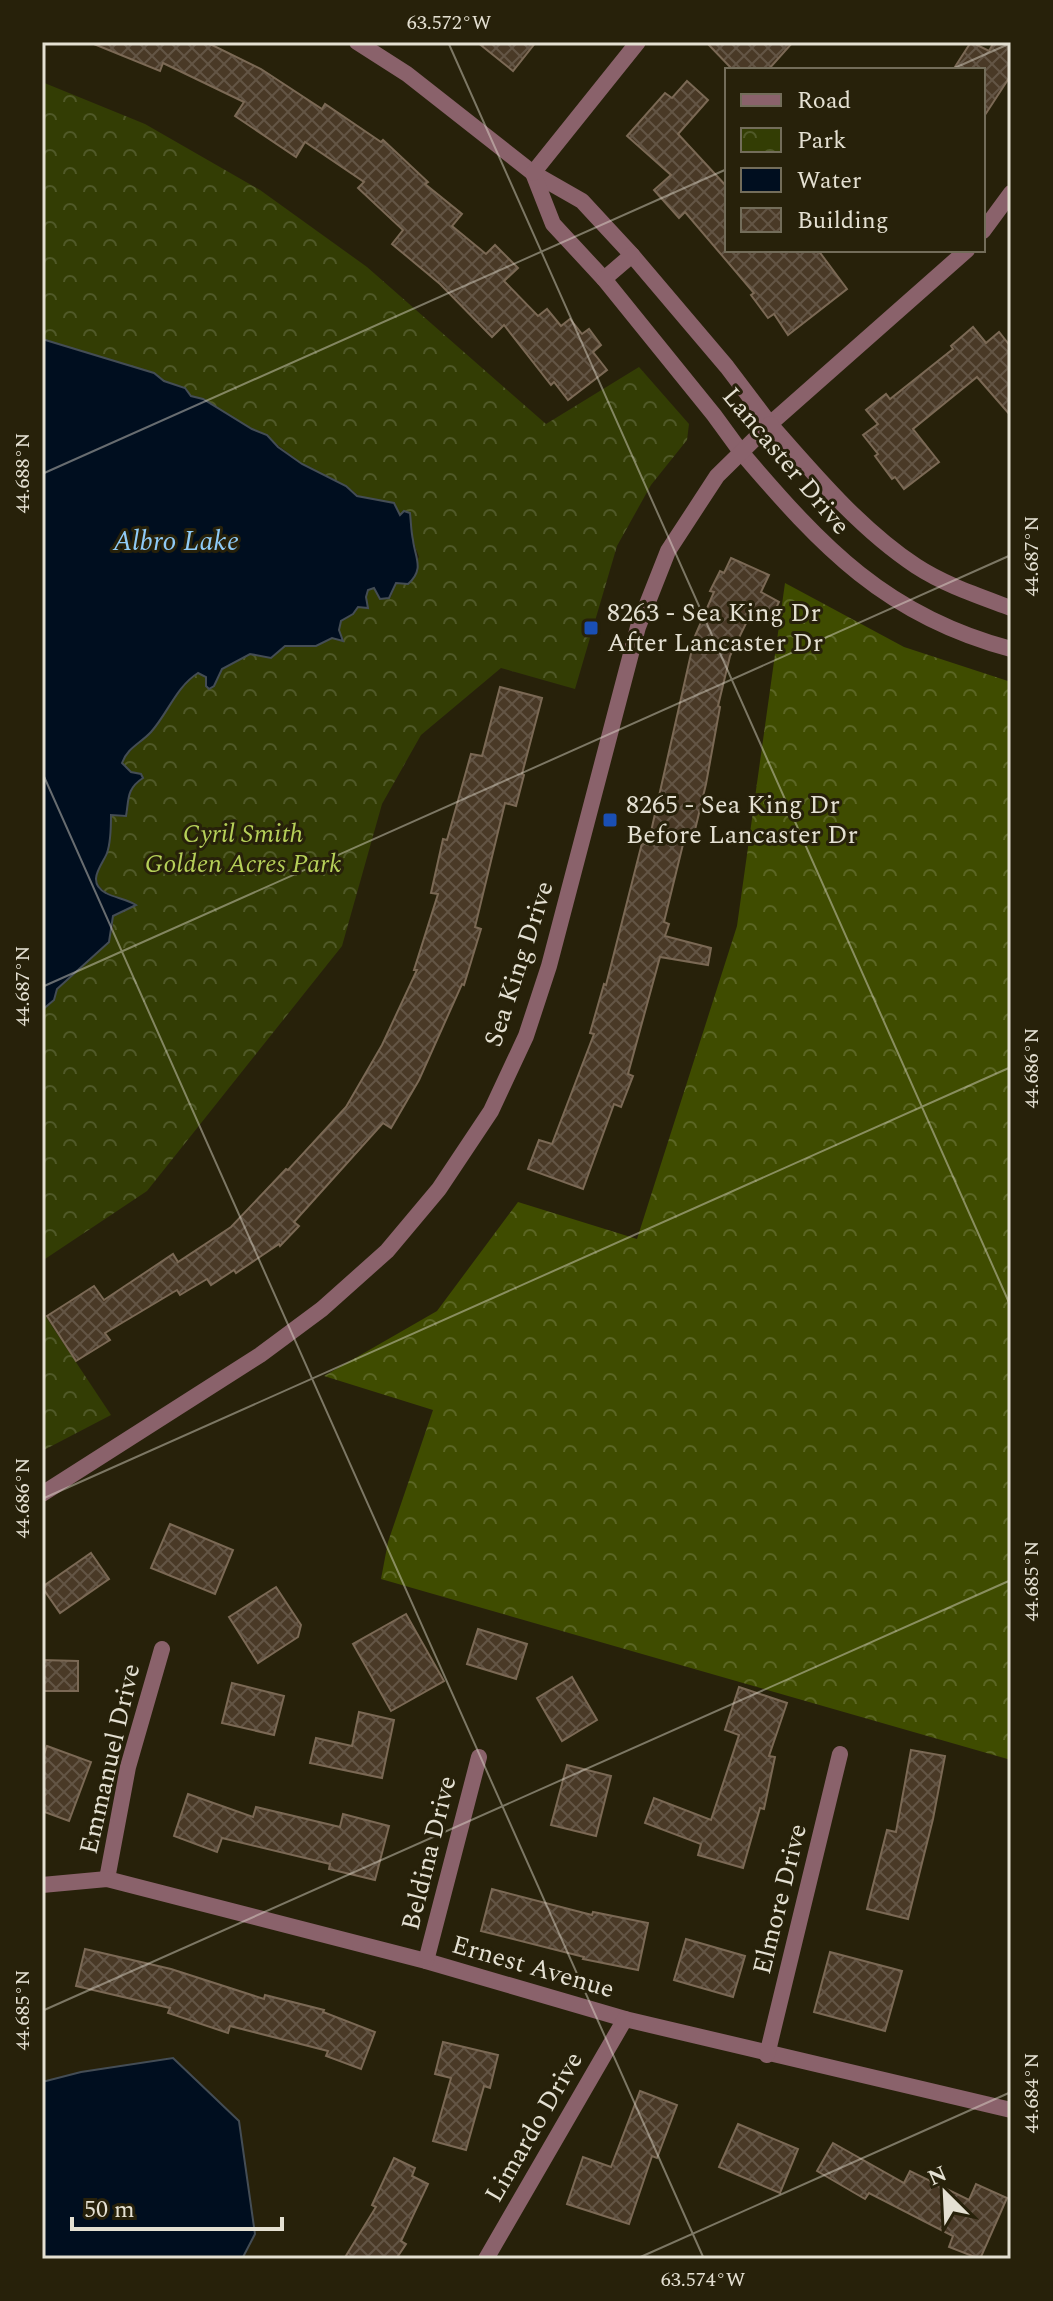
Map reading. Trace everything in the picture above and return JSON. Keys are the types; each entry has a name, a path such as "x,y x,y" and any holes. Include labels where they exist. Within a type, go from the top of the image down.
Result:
{"street":[{"name":"Lancaster Drive","path":"357,42 407,74 533,173 582,201 727,367 770,424 874,535 917,566 964,591 1011,608"},
{"path":"533,173 638,42"},
{"name":"Lancaster Drive","path":"533,173 553,224 604,279 741,452 837,558 910,610 952,630 1011,649"},
{"path":"985,228 1011,193"},
{"name":"Sea King Drive","path":"42,1494 260,1355 322,1309 387,1251 439,1189 491,1111 526,1036 549,966 638,627 668,551 717,476 770,424 965,252"},
{"path":"604,279 632,255"},
{"name":"Emmanuel Drive","path":"107,1879 128,1767 162,1649"},
{"name":"Elmore Drive","path":"767,2055 840,1754"},
{"name":"Beldina Drive","path":"426,1961 479,1757"},
{"name":"Ernest Avenue","path":"42,1885 107,1879 426,1961 625,2019 767,2055 1011,2110"},
{"name":"Limardo Drive","path":"486,2259 625,2019"}],"green space":[{"name":"Cyril Smith Golden Acres Park","path":"42,82 145,124 260,190 367,267 546,424 639,367 689,424 687,440 651,485 617,546 575,689 501,668 421,735 382,804 342,946 147,1191 42,1261 42,1010 57,989 102,949 113,931 113,916 135,903 102,889 96,877 108,849 111,815 123,817 128,812 126,798 136,783 131,772 123,766 123,760 155,728 180,690 200,672 207,680 215,681 222,670 250,654 271,658 285,646 316,646 332,638 343,640 339,630 341,621 353,615 358,607 368,608 368,590 374,588 391,597 396,583 404,584 419,557 413,540 410,513 407,511 401,515 394,503 360,497 302,464 260,431 203,399 191,397 187,390 164,381 154,373 42,339"},
{"path":"785,583 904,647 1011,682 1011,1760 381,1579 388,1542 433,1410 324,1376 437,1311 518,1202 637,1239 737,926"},
{"path":"42,1311 111,1415 42,1451"}],"water":[{"name":"Albro Lake","path":"42,339 154,373 267,435 302,464 346,486 357,496 394,503 400,515 404,511 410,513 418,568 408,584 396,583 389,598 380,599 374,588 368,590 368,608 358,607 341,621 339,630 343,641 332,638 316,646 285,646 271,658 250,654 222,669 214,686 209,689 206,677 198,673 184,685 157,725 124,758 122,763 143,778 131,791 126,816 111,815 108,849 97,873 100,889 136,905 113,916 109,942 57,989 54,1000 42,1010"},
{"path":"173,2058 239,2121 255,2234 242,2259 42,2259 42,2082 81,2072"}],"building":[{"path":"89,42 206,42 261,69 322,109 325,104 381,142 383,140 428,182 425,184 462,214 452,226 486,254 495,245 518,268 504,281 538,316 547,309 561,326 570,319 582,334 589,329 601,345 593,352 607,370 568,400 554,382 551,385 504,325 492,337 440,284 392,244 403,230 358,188 364,182 305,142 296,157 235,116 244,102 163,63 160,71"},
{"path":"477,42 536,42 513,71"},
{"path":"706,42 793,42 770,68 731,68"},
{"path":"971,42 989,51 994,42 1011,42 1011,75 985,115 985,68 954,68"},
{"path":"687,81 708,100 678,134 725,185 725,252 819,252 847,289 788,335 774,314 768,318 751,295 754,293 685,212 679,218 654,190 671,175 627,136 665,93 672,98"},
{"path":"973,327 986,343 999,332 1011,347 1011,416 977,377 913,429 939,462 904,489 895,477 892,479 863,435 878,424 866,410 886,394 890,399 953,349 951,346"},
{"path":"731,558 769,575 761,592 779,602 772,617 753,609 730,656 694,834 686,832 664,922 669,924 665,936 711,948 708,965 660,957 628,1074 633,1076 621,1107 614,1104 583,1189 528,1169 539,1140 552,1144 594,1034 590,1033 606,985 642,843 648,845 695,636 714,592 710,591"},
{"path":"500,687 542,698 524,775 516,806 505,803 475,927 481,929 464,985 419,1080 391,1128 383,1123 294,1222 299,1226 280,1246 211,1285 207,1279 180,1295 177,1290 105,1333 110,1340 76,1361 47,1316 94,1286 104,1300 173,1254 178,1262 231,1227 346,1107 382,1045 417,970 414,970 438,894 431,893 443,839 447,840 471,754 482,756"},
{"path":"170,1524 233,1550 215,1594 151,1568"},
{"path":"91,1553 109,1579 60,1613 42,1587"},
{"path":"276,1587 301,1625 298,1637 258,1663 229,1617"},
{"path":"406,1614 444,1681 391,1711 353,1644"},
{"path":"478,1629 527,1644 516,1679 467,1664"},
{"path":"42,1660 78,1661 78,1691 42,1691"},
{"path":"572,1677 597,1720 562,1741 537,1698"},
{"path":"232,1683 284,1696 274,1735 222,1723"},
{"path":"739,1687 787,1703 769,1756 775,1757 764,1809 760,1808 743,1868 698,1855 701,1844 645,1823 654,1798 711,1820 739,1735 725,1730"},
{"path":"359,1712 394,1720 382,1778 310,1763 316,1738 352,1746"},
{"path":"47,1746 91,1762 69,1821 42,1811 42,1760"},
{"path":"911,1750 945,1756 908,1919 867,1909 887,1830 896,1832"},
{"path":"567,1765 611,1776 596,1836 551,1825"},
{"path":"188,1794 253,1817 256,1807 340,1827 343,1814 389,1826 375,1880 329,1869 330,1864 222,1838 217,1852 174,1836"},
{"path":"492,1889 592,1915 593,1912 648,1923 638,1970 583,1959 481,1931"},
{"path":"686,1939 745,1956 733,1997 674,1980"},
{"path":"85,1949 171,1969 264,1999 265,1995 324,2010 375,2032 361,2069 326,2056 328,2051 230,2026 228,2033 168,2013 170,2008 76,1986"},
{"path":"830,1952 902,1971 885,2031 814,2012"},
{"path":"443,2042 498,2055 490,2088 484,2086 466,2150 433,2141 451,2078 435,2074"},
{"path":"640,2091 677,2105 657,2158 652,2156 629,2224 567,2204 583,2157 611,2167"},
{"path":"738,2124 798,2149 780,2193 719,2167"},
{"path":"833,2143 904,2183 910,2171 969,2200 976,2184 1007,2198 980,2259 949,2247 953,2236 869,2193 865,2199 817,2171"},
{"path":"394,2158 415,2168 412,2176 428,2184 401,2241 406,2244 396,2259 344,2259 376,2207 372,2205"}],"place":[{"name":"8263 - Sea King Dr After Lancaster Dr","path":"591,628"},
{"name":"8265 - Sea King Dr Before Lancaster Dr","path":"610,820"}]}
